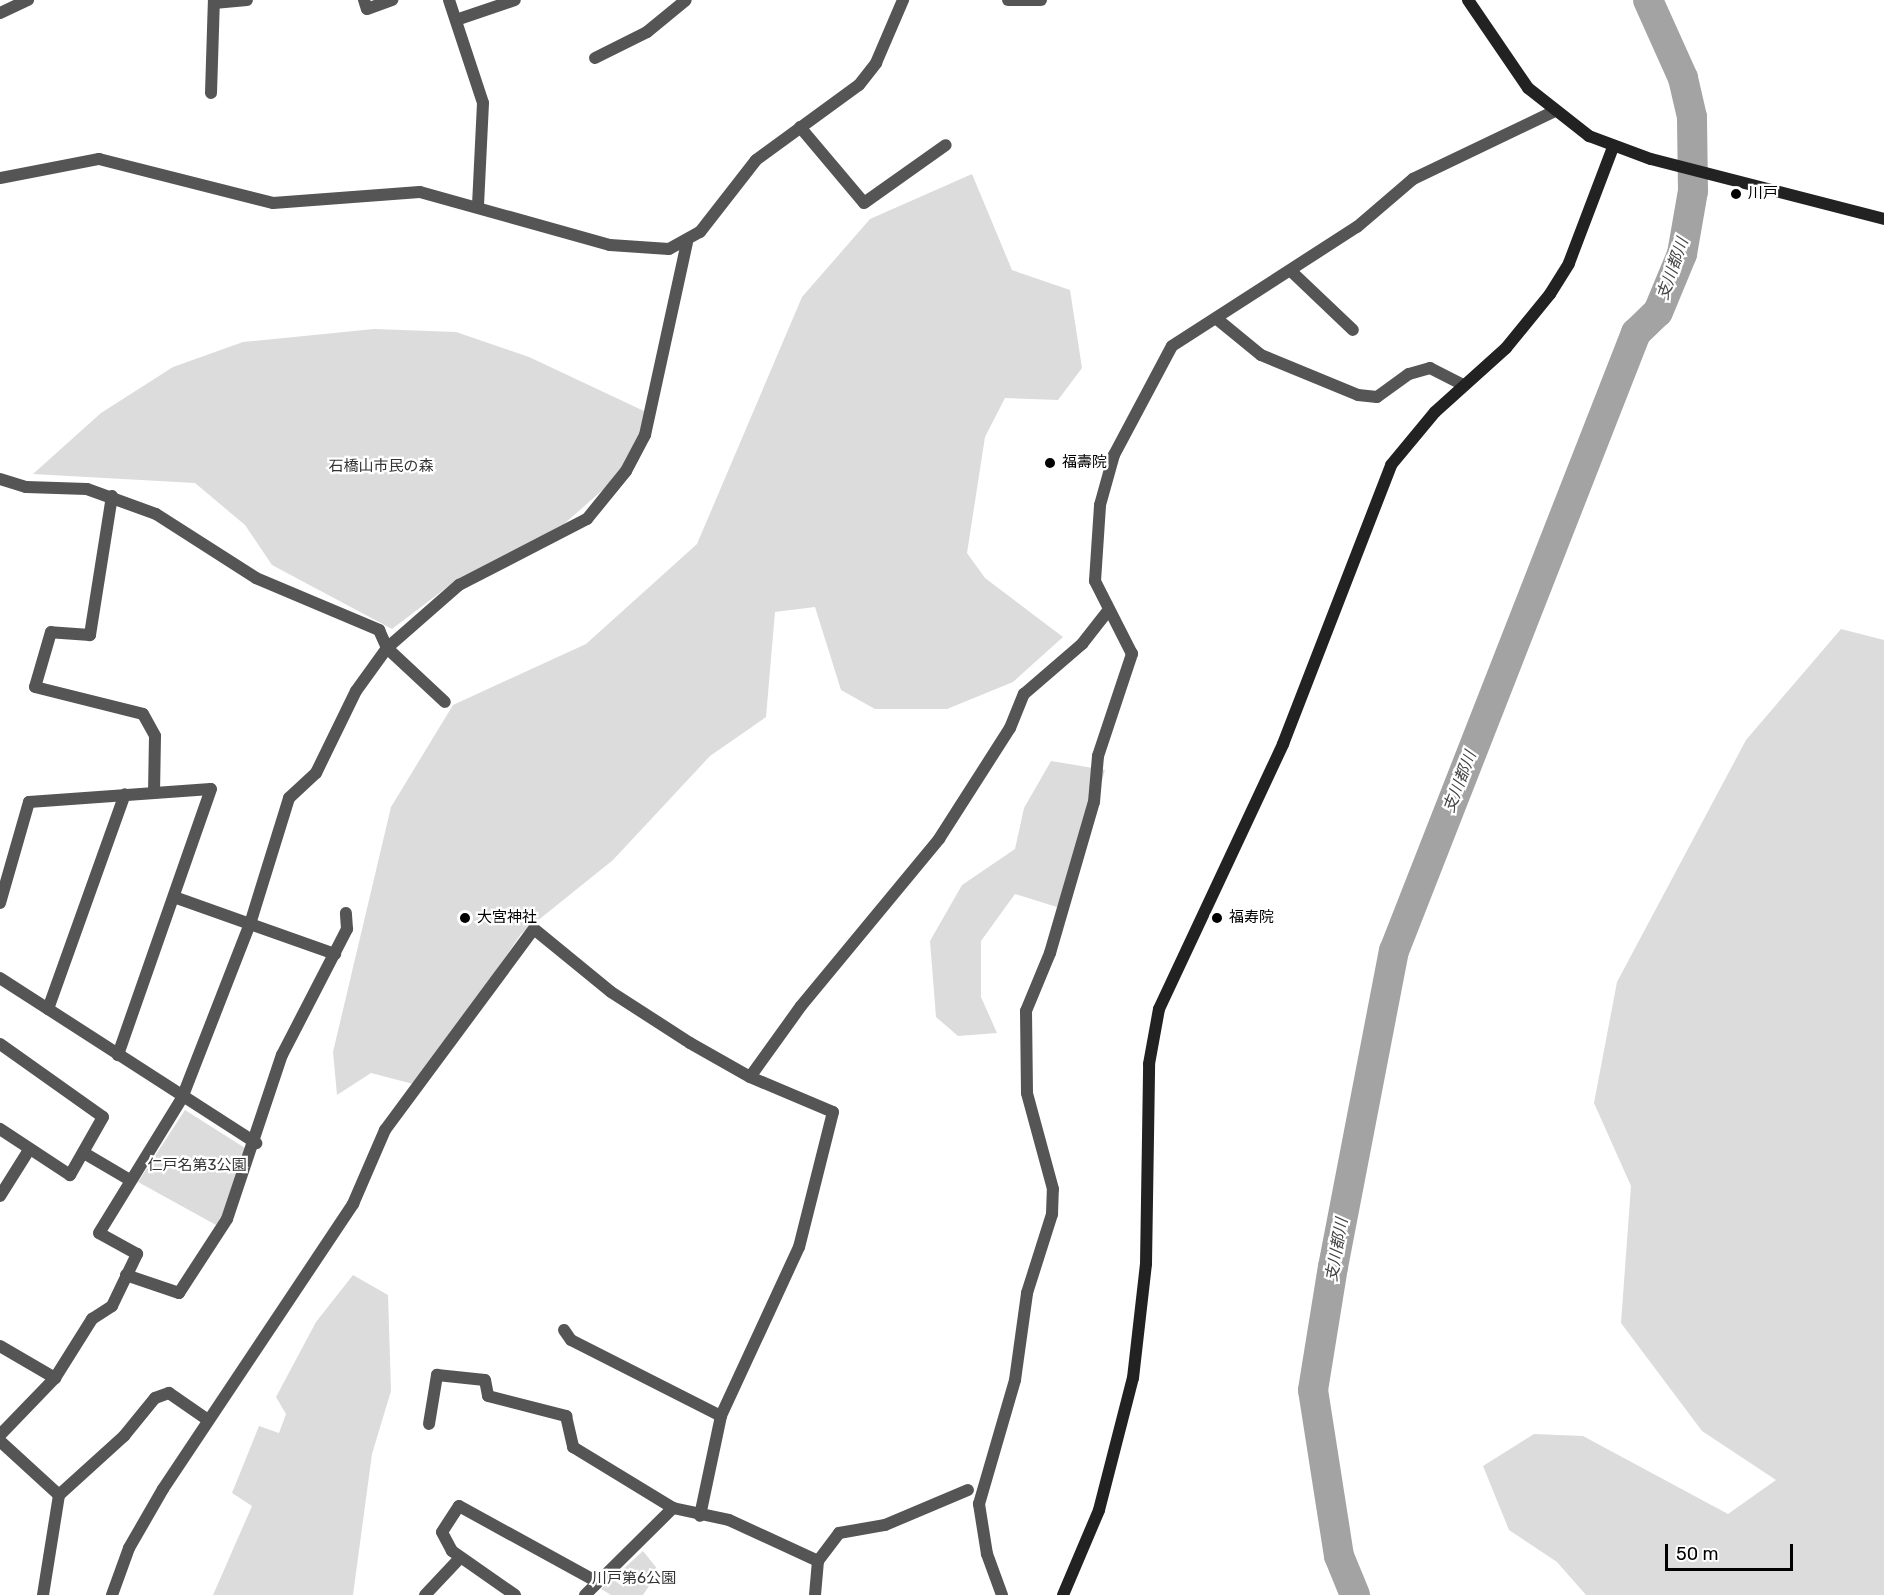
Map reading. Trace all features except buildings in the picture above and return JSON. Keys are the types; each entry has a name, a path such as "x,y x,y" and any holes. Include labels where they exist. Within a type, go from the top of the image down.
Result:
{"street":[{"path":"0,13 28,0"},
{"path":"211,93 214,2 247,0"},
{"path":"364,0 367,9 392,0"},
{"path":"449,0 483,103 478,204"},
{"path":"456,20 515,0"},
{"path":"595,58 647,32 686,0"},
{"path":"0,1435 55,1378 92,1319 112,1306 137,1254 99,1233 182,1098 250,924 289,798 316,773 356,691 387,648 459,585 587,519 626,471 645,435 687,243 756,160 868,75 903,0"},
{"path":"1008,0 1041,0"},
{"path":"1468,0 1509,65 1553,112 1613,147 1651,159 1884,219"},
{"path":"1000,1594 987,1554 979,1504 1015,1380 1027,1293 1052,1214 1053,1189 1027,1093 1023,1030 1094,802 1098,756 1132,654 1107,612 1095,581 1096,550 1114,455 1159,361 1172,346 1292,272 1413,179 1553,112"},
{"path":"800,127 864,203 946,145"},
{"path":"1062,1595 1099,1510 1133,1377 1146,1264 1149,1064 1160,1009 1283,744 1378,489 1403,446 1464,384 1506,348 1550,294 1569,263 1613,147"},
{"path":"0,178 99,159 273,203 420,192 478,204 610,245 669,249 687,243"},
{"path":"1292,272 1353,330"},
{"path":"1217,319 1262,355 1358,395 1377,397 1409,374 1430,368 1464,384"},
{"path":"0,479 111,496 156,514 256,578 379,630 387,648 445,702"},
{"path":"111,496 90,635 51,632 35,687 143,714 155,736 154,793"},
{"path":"750,1077 801,1006 939,839 1010,728 1024,694 1082,644 1107,612"},
{"path":"0,903 4,867 29,802 211,789 118,1055"},
{"path":"48,1009 125,794"},
{"path":"174,897 334,954"},
{"path":"126,1275 179,1293 227,1219 256,1143 282,1055 346,929 346,913"},
{"path":"112,1595 129,1548 208,1420 354,1204 385,1130 534,929 611,992 750,1077 833,1112 799,1247 721,1416 700,1516"},
{"path":"0,978 182,1098 256,1143"},
{"path":"0,1044 103,1117 70,1176 0,1129"},
{"path":"0,1196 29,1150"},
{"path":"84,1153 130,1180"},
{"path":"564,1330 571,1340 721,1416"},
{"path":"0,1346 55,1378"},
{"path":"429,1424 437,1375 485,1380 488,1396 566,1416 573,1447 673,1508 729,1521 819,1561"},
{"path":"43,1595 59,1495 124,1436 154,1398 169,1393 208,1420"},
{"path":"0,1441 59,1495"},
{"path":"815,1595 819,1561 839,1533 885,1525 968,1490"},
{"path":"515,1595 458,1560 442,1532 447,1517 466,1506 591,1591 673,1508"},
{"path":"425,1595 458,1560"}],"green space":[{"path":"972,174 1012,270 1070,290 1082,368 1058,400 1005,398 985,437 967,553 985,578 1063,637 1013,682 947,709 875,709 841,690 815,607 775,612 766,717 710,756 613,860 521,934 417,1085 371,1073 337,1095 333,1052 391,807 453,705 586,644 697,544 802,297 870,219"},
{"name":"石橋山市民の森","path":"374,329 456,332 529,357 644,411 640,444 606,487 564,524 450,585 392,629 272,565 245,525 195,483 33,474 101,413 173,367 243,342"},
{"path":"1841,629 1884,640 1884,1595 1586,1595 1557,1562 1509,1530 1483,1466 1534,1434 1583,1436 1728,1514 1776,1480 1702,1431 1621,1323 1631,1186 1594,1103 1617,982 1746,740"},
{"path":"1051,761 1105,770 1091,818 1057,907 1015,894 981,941 981,997 997,1033 958,1036 936,1017 930,941 962,885 1015,849 1024,808"},
{"name":"仁戸名第3公園","path":"185,1110 245,1148 226,1213 216,1225 138,1182"},
{"path":"353,1275 388,1295 391,1391 372,1454 353,1595 213,1595 252,1506 232,1493 259,1426 279,1433 286,1414 276,1397 316,1322"},
{"name":"川戸第6公園","path":"643,1551 659,1571 643,1595 611,1595 601,1589"}],"waterway":[{"name":"支川都川","path":"1355,1595 1339,1556 1313,1390 1333,1267 1394,951 1636,333 1658,312 1682,254 1693,191 1692,117 1683,78 1648,0"}],"place":[{"name":"川戸","path":"1736,194"},
{"name":"福壽院","path":"1050,463"},
{"name":"大宮神社","path":"465,918"},
{"name":"福寿院","path":"1217,918"}]}
